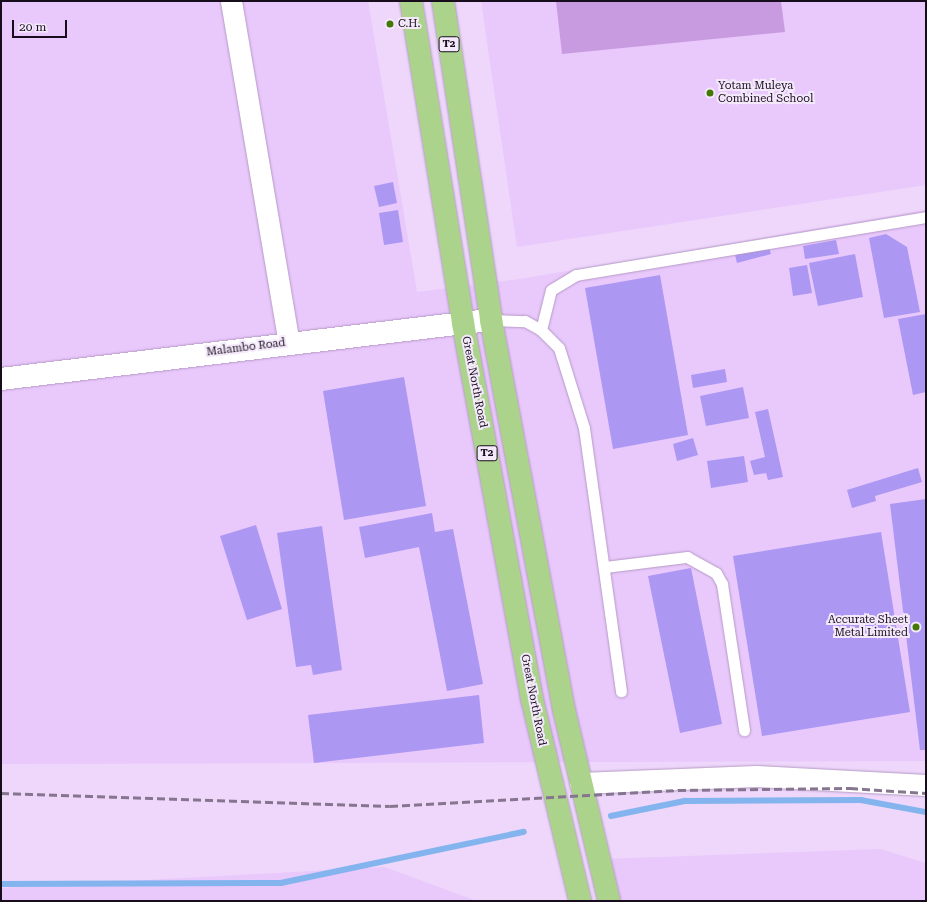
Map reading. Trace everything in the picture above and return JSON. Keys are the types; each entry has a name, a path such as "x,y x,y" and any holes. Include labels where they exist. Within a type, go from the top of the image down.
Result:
{"main road":[{"name":"Great North Road","path":"411,1 463,323 532,699 580,901"},
{"name":"T2","path":"443,1 491,320 580,783 609,901"}],"street":[{"path":"231,1 289,342"},
{"name":"Malambo Road","path":"1,380 289,342 491,320"},
{"path":"580,783 756,776 926,785"}],"lane":[{"path":"541,330 551,290 576,276 926,217"},
{"path":"491,320 524,321 541,330 559,348 584,428 605,567 621,691"},
{"path":"605,567 687,557 716,573 722,584 744,730"}],"shaded area":[{"path":"1,1 368,1 417,292 520,279 926,210 926,761 1,764"},
{"name":"Yotam Muleya Combined School","path":"481,1 926,1 926,185 517,247"},
{"path":"556,1 781,1 785,32 562,54"},
{"path":"880,849 926,863 926,901 618,901 604,859"},
{"path":"384,867 477,901 1,901 1,888"}],"building":[{"path":"393,182 397,203 379,207 374,186"},
{"path":"398,210 403,242 384,245 379,213"},
{"path":"886,234 907,247 920,312 884,318 869,238"},
{"path":"836,240 839,254 805,259 803,246"},
{"path":"767,242 771,254 737,263 734,251"},
{"path":"855,254 863,297 818,306 809,263"},
{"path":"807,265 812,293 793,296 789,268"},
{"path":"660,275 688,435 613,449 585,288"},
{"path":"926,314 926,392 913,395 898,319"},
{"path":"725,369 727,382 693,388 691,375"},
{"path":"404,377 426,506 344,520 323,391"},
{"path":"743,387 749,418 706,426 700,396"},
{"path":"768,409 783,477 768,480 766,473 754,475 750,461 765,457 755,412"},
{"path":"693,438 698,455 677,461 673,444"},
{"path":"744,456 748,482 711,488 707,461"},
{"path":"918,468 922,482 875,496 876,501 852,508 847,490"},
{"name":"Accurate Sheet Metal Limited","path":"926,499 926,750 920,750 890,504"},
{"path":"432,513 435,532 453,529 483,684 447,691 419,547 365,558 359,527"},
{"path":"256,525 282,609 247,620 220,536"},
{"path":"322,526 342,670 313,675 311,665 296,667 277,533"},
{"path":"881,532 910,712 762,736 733,556"},
{"path":"691,568 722,724 680,733 648,576"},
{"path":"479,695 484,743 314,763 308,715"}],"waterway":[{"path":"611,816 685,801 861,800 926,812"},
{"path":"1,884 281,883 524,832"}],"railway":[{"path":"1,793 390,806 678,790 850,788 926,793"}],"place":[{"name":"C.H.","path":"390,24"},
{"name":"Yotam Muleya Combined School","path":"710,93"},
{"name":"Accurate Sheet Metal Limited","path":"916,627"}]}
